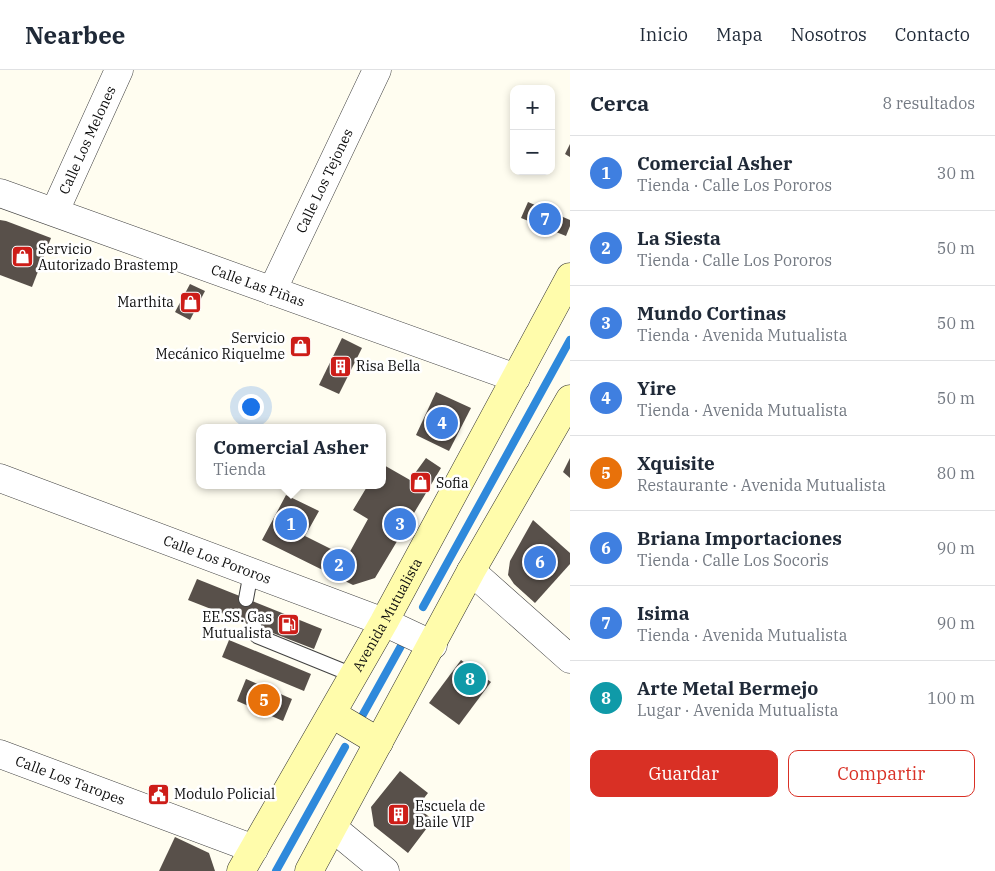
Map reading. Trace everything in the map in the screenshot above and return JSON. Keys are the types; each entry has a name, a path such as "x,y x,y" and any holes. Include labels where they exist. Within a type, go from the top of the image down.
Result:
{"main road":[{"name":"Avenida Mutualista","path":"247,860 335,716 353,675 387,623 570,277"},
{"path":"309,871 429,643 570,399"},
{"path":"335,716 377,741"}],"street":[{"name":"Calle Los Melones","path":"55,211 120,70"},
{"name":"Calle Los Tejones","path":"272,291 377,70"},
{"name":"Calle Las Piñas","path":"0,193 55,211 516,378"},
{"name":"Calle Los Pororos","path":"0,478 387,623 429,643"},
{"path":"471,572 570,659"},
{"name":"Calle Los Taropes","path":"0,754 247,860"},
{"path":"332,828 386,871"}],"lane":[{"path":"246,599 251,572"},
{"path":"254,626 257,636 353,675"}],"building":[{"path":"570,144 570,157 565,154"},
{"path":"528,202 570,220 566,236 521,218"},
{"name":"Servicio Autorizado Brastemp","path":"0,220 51,238 32,287 0,275"},
{"name":"Marthita","path":"190,284 205,291 190,320 175,312"},
{"name":"Risa Bella","path":"342,338 362,348 339,394 319,385"},
{"path":"436,392 471,408 449,451 416,435"},
{"path":"426,458 441,468 375,578 353,585 262,540 286,495 319,511 305,536 347,557 368,519 353,510 366,489 386,489 386,466 410,480"},
{"path":"570,458 570,478 563,472"},
{"path":"533,520 570,553 570,564 535,603 514,584 508,575 510,561"},
{"path":"197,579 322,629 314,649 188,600"},
{"path":"229,640 311,674 304,691 222,657"},
{"path":"461,660 491,682 459,725 429,703"},
{"path":"246,679 292,699 283,721 237,701"},
{"name":"Escuela de Baile VIP","path":"400,771 428,793 417,807 433,820 408,853 374,826 371,807"},
{"path":"175,837 209,853 215,871 159,871"}],"waterway":[{"path":"423,607 570,340"},
{"path":"361,718 401,646"},
{"path":"276,871 345,747"}],"place":[{"name":"Isima","path":"545,219"},
{"name":"Servicio Autorizado Brastemp","path":"22,257"},
{"name":"Marthita","path":"190,302"},
{"name":"Servicio Mecánico Riquelme","path":"301,346"},
{"name":"Risa Bella","path":"340,366"},
{"name":"Yire","path":"442,423"},
{"name":"Sofia","path":"420,483"},
{"name":"Comercial Asher","path":"291,524"},
{"name":"Mundo Cortinas","path":"400,524"},
{"name":"Briana Importaciones","path":"540,562"},
{"name":"La Siesta","path":"339,565"},
{"name":"EE.SS. Gas Mutualista","path":"288,625"},
{"name":"Arte Metal Bermejo","path":"470,679"},
{"name":"Xquisite","path":"264,700"},
{"name":"Modulo Policial","path":"158,794"},
{"name":"Escuela de Baile VIP","path":"399,814"}]}
